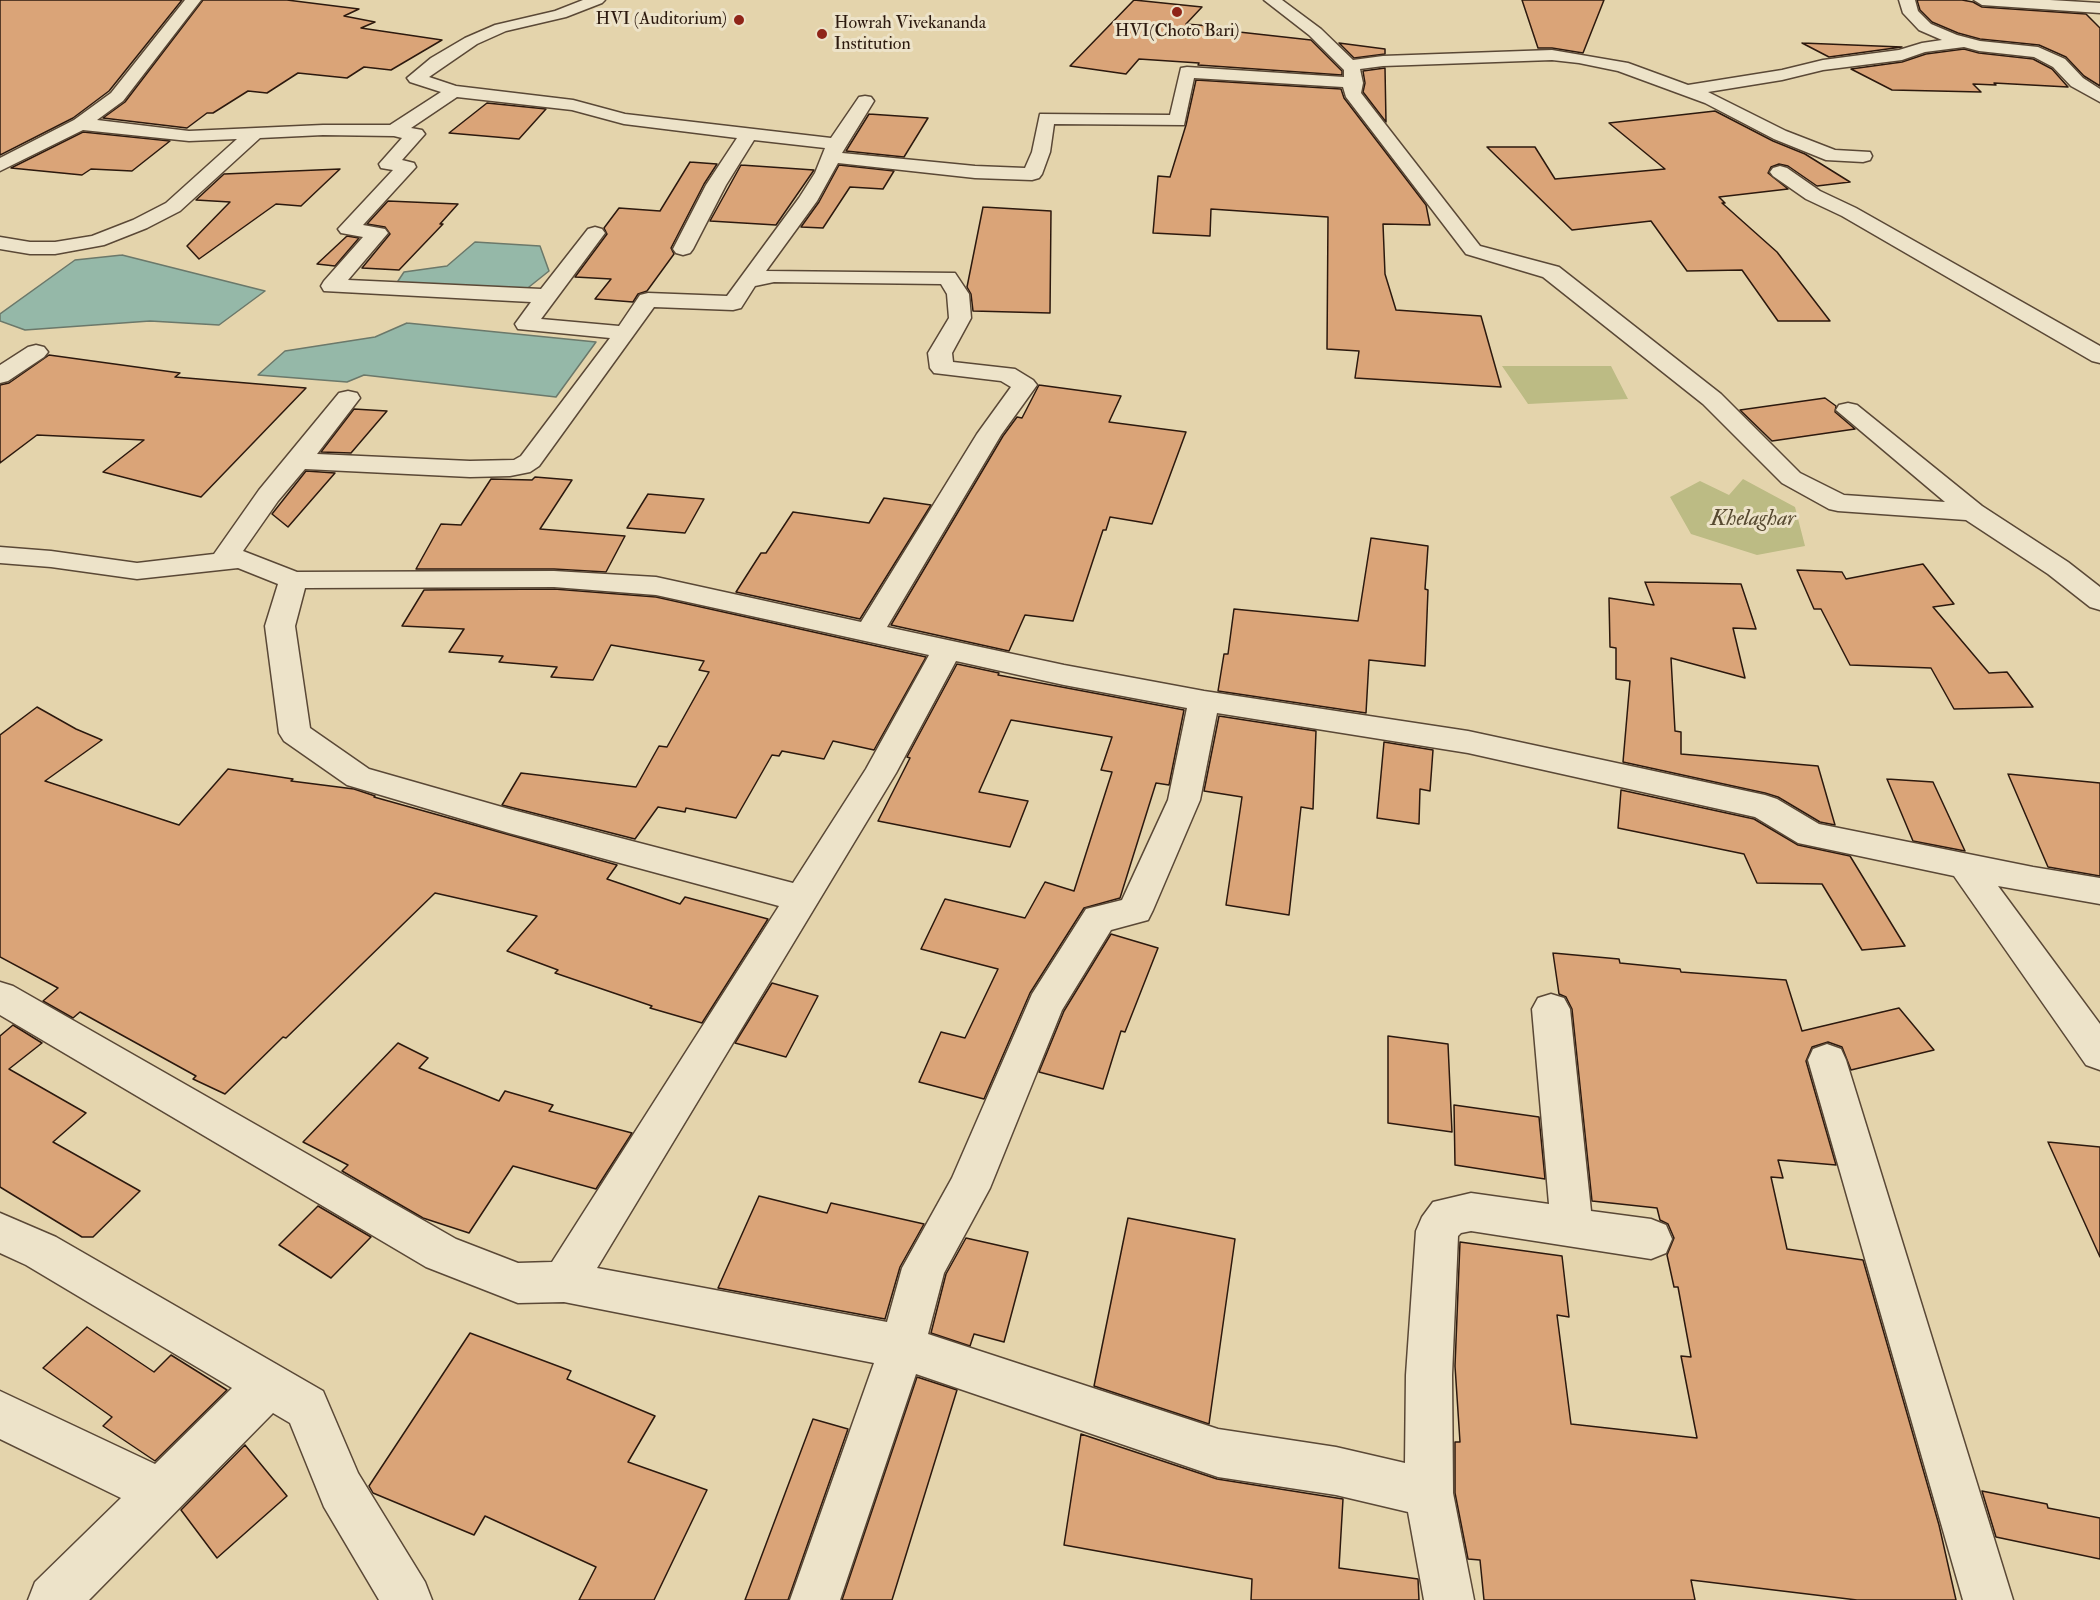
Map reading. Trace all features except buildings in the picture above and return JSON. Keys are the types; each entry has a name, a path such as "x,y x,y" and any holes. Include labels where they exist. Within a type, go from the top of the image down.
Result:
{"street":[{"path":"0,165 80,124 117,97 193,0"},
{"path":"597,0 560,14 501,28 437,62 416,78 454,91 573,105 624,119 748,135 975,172 1032,174 1041,152 1046,118 1178,121 1187,72 1351,75 1430,59 1552,55 1622,67 1711,99 1780,135 1833,156 1863,156"},
{"path":"1272,0 1315,32 1351,75 1352,93 1473,250 1551,272 1712,399 1791,478 1838,503 1973,512"},
{"path":"1907,0 1911,13 1925,27 1963,42 2038,52 2059,63 2077,82 2100,97"},
{"path":"1982,0 2100,8"},
{"path":"1686,90 1782,75 1823,65 1902,55 1922,48 1963,42"},
{"path":"2065,69 2088,70"},
{"path":"394,131 454,91"},
{"path":"298,461 470,469 521,467 530,461 648,300 733,303 807,201 825,173 834,150 865,100"},
{"path":"80,124 133,128 189,136 323,130 394,131 416,134 388,164 407,167 348,230 378,233 332,286 547,296"},
{"path":"0,243 30,248 55,248 97,241 140,224 172,207 254,134"},
{"path":"683,249 716,185 748,135"},
{"path":"1780,172 1813,195 1849,212 2100,356"},
{"path":"595,233 526,324 626,333"},
{"path":"748,280 774,276 947,278 958,294 960,318 940,353 942,368 1007,374 1025,385 989,434 869,633"},
{"path":"0,376 36,352"},
{"path":"223,561 268,496 348,398"},
{"path":"1848,410 1973,512 2058,568 2100,601"},
{"path":"0,555 51,559 137,571 241,559 293,580 554,579 656,586 947,650 1204,701 1468,742 1765,807 1810,834 2100,891"},
{"path":"293,580 280,626 295,733 358,777 509,821 801,898"},
{"path":"564,1282 880,773 947,650"},
{"path":"815,1600 902,1347 924,1268 969,1188 1046,1005 1099,919 1135,910 1184,800 1204,701"},
{"path":"1965,866 2100,1054"},
{"path":"0,997 441,1252 518,1283 564,1282 902,1347 1218,1453 1336,1471 1429,1493"},
{"path":"1551,1009 1572,1227"},
{"path":"1827,1059 1988,1600"},
{"path":"1449,1600 1429,1493 1429,1375 1437,1231 1448,1216 1471,1212 1651,1239"},
{"path":"0,1232 41,1251 307,1407 341,1490 407,1600"},
{"path":"53,1600 268,1385"},
{"path":"0,1414 161,1492"}],"green space":[{"path":"1502,366 1611,366 1628,399 1528,404"},
{"name":"Khelaghar","path":"1743,479 1795,507 1805,546 1757,555 1691,534 1670,497 1700,481 1729,495"}],"shaded area":[{"path":"475,242 540,246 549,271 524,291 392,290 404,272 447,266"},
{"path":"122,255 265,291 219,325 150,321 25,330 0,321 0,314 75,260"},
{"path":"407,323 596,342 556,397 364,375 347,382 258,375 285,351 375,337"}],"place":[{"name":"HVI(Choto Bari)","path":"1177,12"},
{"name":"HVI (Auditorium)","path":"739,20"},
{"name":"Howrah Vivekananda Institution","path":"822,34"}]}
